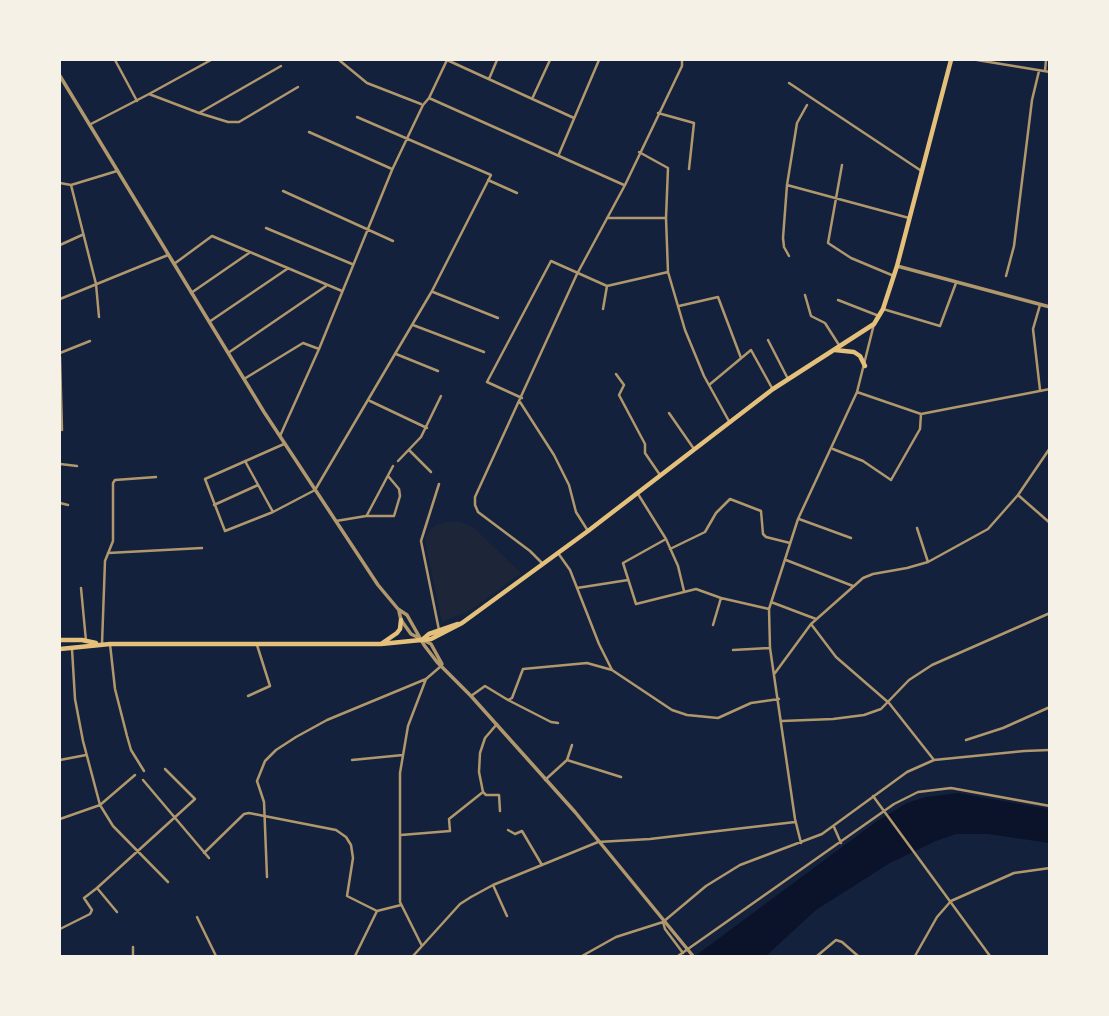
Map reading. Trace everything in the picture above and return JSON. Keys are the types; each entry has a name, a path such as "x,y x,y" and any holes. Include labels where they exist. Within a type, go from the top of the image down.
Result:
{"main road":[{"path":"60,649 101,644 381,644 431,639 462,623 788,379 874,324 883,309 911,218 951,60"},
{"path":"834,350 854,352 860,356 865,366"},
{"path":"381,644 397,633 401,620"},
{"path":"421,641 429,634 462,623"},
{"path":"60,640 84,640 101,644"},
{"path":"82,648 84,640"}],"street":[{"path":"117,60 137,101"},
{"path":"89,125 211,60"},
{"path":"339,60 368,83 423,105"},
{"path":"280,436 393,170 447,60 574,118"},
{"path":"489,79 497,60"},
{"path":"532,99 550,60"},
{"path":"559,154 598,60"},
{"path":"543,564 530,551 488,521 475,505 475,497 577,274 625,185 682,66 682,60"},
{"path":"977,60 1047,71 1046,60"},
{"path":"199,113 281,66"},
{"path":"1006,276 1014,246 1032,100 1040,71"},
{"path":"60,76 244,379 378,585 407,615 421,641 437,662 575,812 693,957"},
{"path":"789,83 923,172"},
{"path":"60,88 65,85"},
{"path":"149,94 199,113 228,121 239,121 298,87"},
{"path":"429,98 625,185"},
{"path":"789,256 783,238 787,185 797,123 807,105"},
{"path":"658,113 695,123 689,169"},
{"path":"285,444 205,479 225,531 273,512 315,490 432,291 491,175 357,117"},
{"path":"309,132 393,170"},
{"path":"639,152 668,167 668,271 684,330 730,423"},
{"path":"842,165 828,243 852,258 894,276"},
{"path":"60,183 71,185 117,171"},
{"path":"488,180 517,193"},
{"path":"71,185 96,284 99,317"},
{"path":"787,185 911,218"},
{"path":"284,191 393,241"},
{"path":"607,218 666,218"},
{"path":"266,228 352,264"},
{"path":"60,245 83,234"},
{"path":"174,264 212,236 342,291"},
{"path":"191,293 249,253"},
{"path":"60,299 168,255"},
{"path":"588,531 576,512 569,485 554,455 521,400 487,382 551,261 607,286 668,271"},
{"path":"897,266 1049,307"},
{"path":"209,322 287,269"},
{"path":"883,309 940,326 956,283"},
{"path":"228,353 326,286"},
{"path":"603,309 607,286"},
{"path":"432,291 498,318"},
{"path":"805,295 811,316 825,323 840,346"},
{"path":"679,306 718,297 741,358"},
{"path":"838,300 879,316"},
{"path":"1040,305 1033,329 1040,390"},
{"path":"802,843 795,822 770,648 769,609 798,519 833,449 857,392 874,324"},
{"path":"413,325 484,352"},
{"path":"768,340 788,379"},
{"path":"61,429 60,355 90,341"},
{"path":"244,379 303,343 319,349"},
{"path":"709,385 751,350 773,390"},
{"path":"396,354 438,371"},
{"path":"617,374 624,385 618,395 645,444 645,453 660,475"},
{"path":"857,392 921,414 1049,389"},
{"path":"398,461 427,428 441,396"},
{"path":"369,401 427,428"},
{"path":"669,413 694,449"},
{"path":"833,449 863,460 891,480 920,429 921,414"},
{"path":"775,673 816,618 853,586 873,574 928,562 988,529 1018,495 1049,448"},
{"path":"409,450 431,472"},
{"path":"245,461 273,512"},
{"path":"60,464 77,466"},
{"path":"366,516 393,466"},
{"path":"336,521 366,516 394,516 400,496 399,489 388,476"},
{"path":"101,644 105,561 113,541 115,480 156,477"},
{"path":"439,484 421,541 439,630"},
{"path":"214,505 258,485"},
{"path":"636,492 666,539 678,566 684,591"},
{"path":"1018,495 1049,523"},
{"path":"670,549 705,532 716,513 730,499 761,511 763,534 766,537 790,543"},
{"path":"60,503 68,505"},
{"path":"798,519 851,538"},
{"path":"918,528 928,562"},
{"path":"666,539 623,563 636,604 696,589 769,609"},
{"path":"108,553 202,548"},
{"path":"558,553 570,570 598,643 612,670"},
{"path":"786,560 853,586"},
{"path":"577,588 628,579"},
{"path":"81,588 84,640"},
{"path":"713,625 721,598"},
{"path":"771,602 816,618"},
{"path":"398,608 401,620 411,635 421,641"},
{"path":"782,721 864,715 881,709 909,680 932,665 1049,613"},
{"path":"811,624 836,657 889,703 934,760"},
{"path":"110,644 115,688 129,743 144,771"},
{"path":"248,696 271,686 257,645"},
{"path":"733,650 770,648"},
{"path":"72,649 75,699 86,755 100,805 113,826 168,882"},
{"path":"509,700 523,669 587,663 612,670 672,710 687,715 718,718 751,703 779,699"},
{"path":"267,877 265,816 257,781 265,761 276,750 327,720 426,680 442,665"},
{"path":"422,946 401,905 400,774 408,726 426,680"},
{"path":"471,696 485,686 551,722 558,723"},
{"path":"966,740 1003,728 1049,707"},
{"path":"496,724 485,738 480,753 479,772 483,792 486,795 499,795 500,811"},
{"path":"545,780 567,760 572,745"},
{"path":"582,957 616,937 663,922 706,886 740,865 802,843 834,827 907,772 934,760 1049,750"},
{"path":"60,760 86,755"},
{"path":"352,760 403,755"},
{"path":"567,760 621,777"},
{"path":"60,929 90,914 92,910 84,898 195,799 165,769"},
{"path":"60,819 100,805 135,775"},
{"path":"143,780 209,858"},
{"path":"678,957 894,804 918,792 951,788 1049,806"},
{"path":"401,835 447,833 450,831 449,819 483,792"},
{"path":"873,796 990,957"},
{"path":"204,853 244,814 336,830 346,837 351,845 353,858 347,896 377,911 401,905"},
{"path":"413,957 460,904 493,885 598,842 649,839 795,822"},
{"path":"834,827 841,843"},
{"path":"509,830 514,834 523,831 542,865"},
{"path":"915,957 937,917 951,901 1014,873 1049,868"},
{"path":"493,885 507,916"},
{"path":"97,888 117,912"},
{"path":"355,957 377,911"},
{"path":"197,917 216,957"},
{"path":"663,922 665,929 683,953"},
{"path":"817,957 836,940 858,957"},
{"path":"133,947 134,957"}],"shaded area":[{"path":"446,522 460,522 473,527 521,573 471,610 442,622 425,541 429,531"},
{"path":"958,793 1049,809 1049,843 988,834 956,834 890,863 816,910 766,956 695,956 877,821 907,803 926,797"}]}
